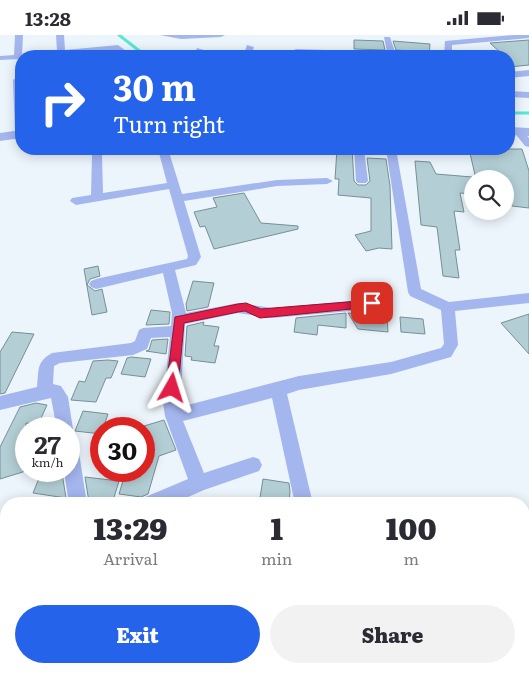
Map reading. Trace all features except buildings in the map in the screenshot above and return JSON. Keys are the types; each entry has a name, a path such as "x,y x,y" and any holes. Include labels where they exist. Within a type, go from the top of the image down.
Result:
{"street":[{"path":"19,35 20,50"},
{"path":"60,35 61,50"},
{"path":"169,36 221,35"},
{"path":"441,35 448,43 448,50"},
{"path":"448,43 529,37"},
{"path":"387,39 390,50"},
{"path":"343,41 344,50"},
{"path":"90,50 118,47 122,50"},
{"path":"0,58 15,57"},
{"path":"515,74 529,73"},
{"path":"515,94 529,95"},
{"path":"519,132 529,144"},
{"path":"0,137 15,135"},
{"path":"97,155 97,198"},
{"path":"96,284 191,262 195,257 165,155"},
{"path":"360,155 362,181"},
{"path":"392,155 415,292 448,307 529,298"},
{"path":"178,198 277,183 327,181"},
{"path":"76,201 174,185"},
{"path":"168,268 179,309 171,403 173,416 196,477 202,482"},
{"path":"45,392 47,363 57,357 133,349 142,345 144,334 238,308 246,307 260,313 372,303"},
{"path":"173,416 299,383 391,368 446,353 451,345 448,307"},
{"path":"278,390 303,497"},
{"path":"0,403 55,391 58,394 63,417"},
{"path":"167,497 202,482 253,465"},
{"path":"75,482 77,497"}],"waterway":[{"path":"119,35 138,50"},
{"path":"515,113 529,113"}],"route":[{"path":"172,388 179,320 246,307 260,313 272,313 372,303"}]}
